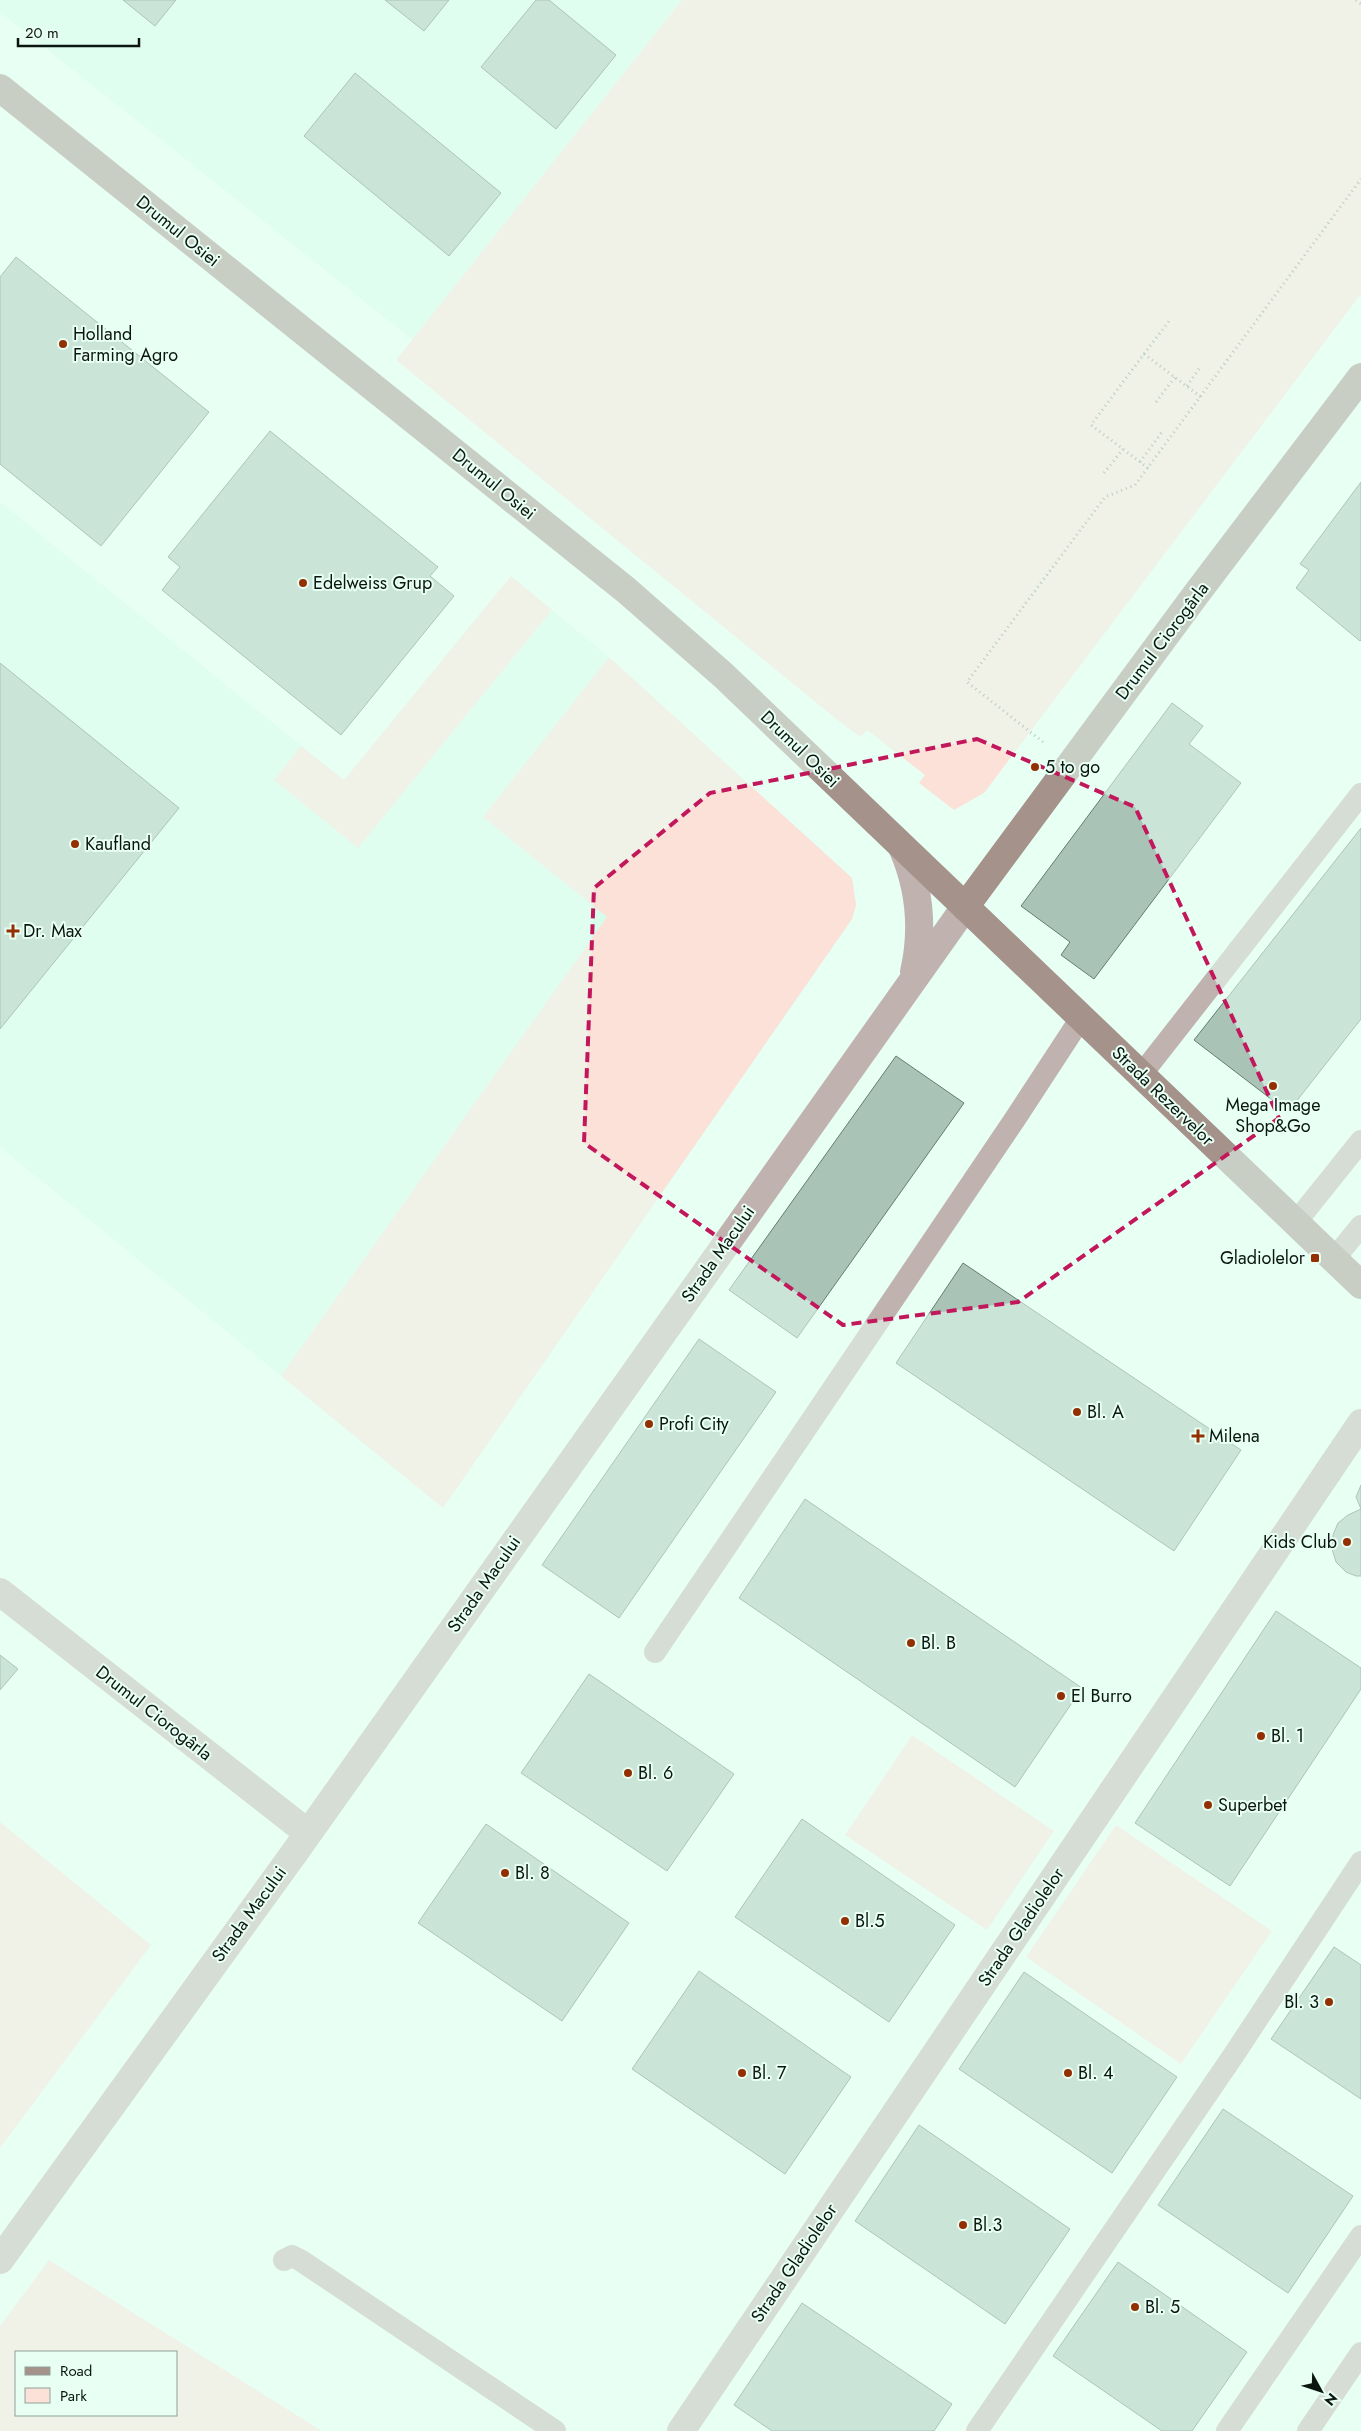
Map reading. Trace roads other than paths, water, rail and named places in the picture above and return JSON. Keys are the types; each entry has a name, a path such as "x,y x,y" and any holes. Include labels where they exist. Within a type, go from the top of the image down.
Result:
{"street":[{"name":"Drumul Osiei","path":"0,88 626,590 723,675 965,907"},
{"name":"Drumul Ciorogârla","path":"965,907 1197,592 1361,377"},
{"path":"902,847 911,868 920,912 918,953 912,980"},
{"name":"Strada Macului","path":"0,2260 308,1833 965,907"},
{"name":"Strada Rezervelor","path":"965,907 1361,1285"},
{"name":"Strada Gladiolelor","path":"682,2431 1361,1423"},
{"name":"Drumul Ciorogârla","path":"0,1592 308,1833"}],"lane":[{"path":"1141,1075 1361,794"},
{"path":"656,1652 1015,1120 1081,1018"},
{"path":"1296,1222 1361,1141"},
{"path":"1334,1260 1361,1226"},
{"path":"978,2431 1234,2056 1361,1862"},
{"path":"1227,2431 1361,2236"},
{"path":"284,2260 292,2256 300,2260 555,2431"},
{"path":"1308,2431 1361,2353"}],"place":[{"name":"Holland Farming Agro","path":"63,344"},
{"name":"Edelweiss Grup","path":"303,583"},
{"name":"5 to go","path":"1035,767"},
{"name":"Kaufland","path":"75,844"},
{"name":"Dr. Max","path":"13,931"},
{"name":"Mega Image Shop&Go","path":"1273,1086"},
{"name":"Gladiolelor","path":"1315,1258"},
{"name":"Bl. A","path":"1077,1412"},
{"name":"Profi City","path":"649,1424"},
{"name":"Milena","path":"1198,1436"},
{"name":"Kids Club","path":"1347,1542"},
{"name":"Bl. B","path":"911,1643"},
{"name":"El Burro","path":"1061,1696"},
{"name":"Bl. 1","path":"1261,1736"},
{"name":"Bl. 6","path":"628,1773"},
{"name":"Superbet","path":"1208,1805"},
{"name":"Bl. 8","path":"505,1873"},
{"name":"Bl.5","path":"845,1921"},
{"name":"Bl. 3","path":"1329,2002"},
{"name":"Bl. 7","path":"742,2073"},
{"name":"Bl. 4","path":"1068,2073"},
{"name":"Bl.3","path":"963,2225"},
{"name":"Bl. 5","path":"1135,2307"}]}
